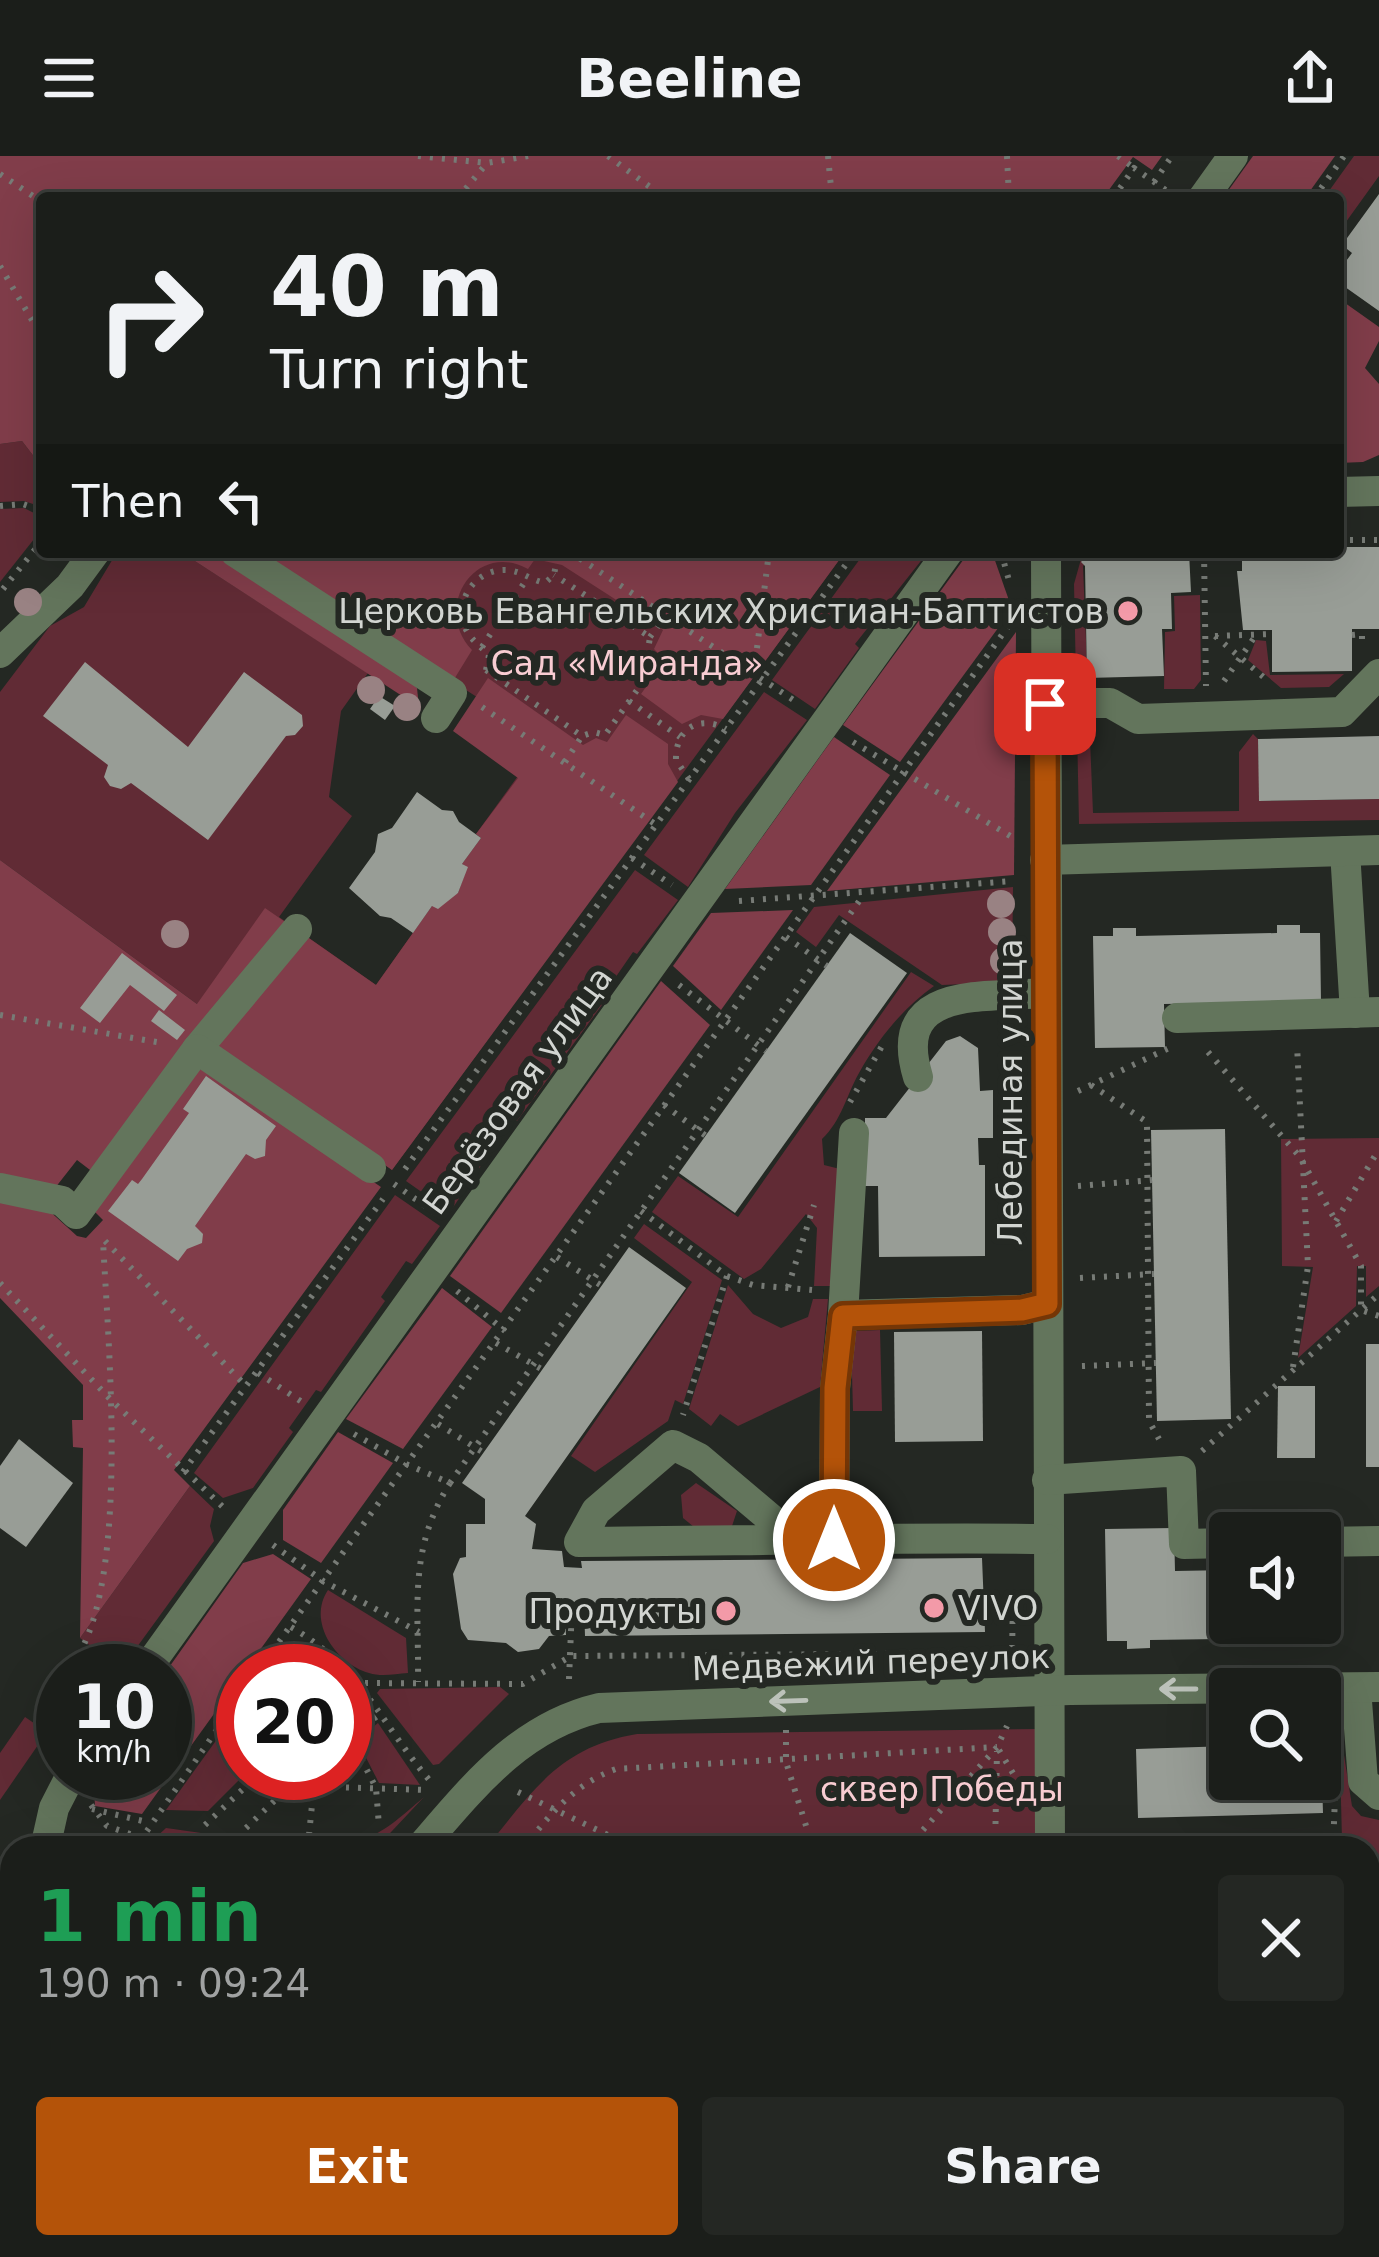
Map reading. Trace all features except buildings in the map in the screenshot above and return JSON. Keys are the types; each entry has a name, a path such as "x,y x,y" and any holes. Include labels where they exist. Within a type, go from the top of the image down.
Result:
{"street":[{"path":"1207,192 1233,156"},
{"path":"1344,492 1379,490"},
{"path":"0,653 81,589 93,558"},
{"path":"243,558 444,706"},
{"name":"Берёзовая улица","path":"164,1644 944,558"},
{"name":"Лебединая улица","path":"1045,563 1045,704 1032,851 1045,992 1050,1836"},
{"path":"1045,704 1110,703 1138,719 1342,712 1379,674"},
{"path":"1032,851 1379,850"},
{"path":"1177,1018 1367,1012 1346,851"},
{"path":"0,1188 62,1201 76,1214 197,1049 297,929"},
{"path":"918,1077 912,1032 921,1016 938,1005 978,996 1045,992"},
{"path":"197,1049 382,1176"},
{"path":"834,1540 836,1304 854,1133"},
{"path":"836,1304 1022,1310 1047,1304"},
{"path":"796,1540 699,1458 673,1445 596,1511 579,1542 1047,1539"},
{"path":"1047,1480 1181,1471 1184,1544 1209,1543"},
{"path":"1341,1541 1379,1540"},
{"path":"1368,1687 1363,1781 1379,1795"},
{"name":"Медвежий переулок","path":"431,1836 502,1757 565,1716 599,1708 1048,1691 1368,1687"},
{"path":"48,1836 54,1808 63,1800"}],"path":[{"path":"418,156 487,163 530,156"},
{"path":"608,156 657,192"},
{"path":"828,156 831,192"},
{"path":"1007,156 1009,192"},
{"path":"1118,156 1168,192"},
{"path":"1117,192 1134,168 1132,156"},
{"path":"1154,182 1172,156"},
{"path":"1318,192 1344,156"},
{"path":"463,192 487,163"},
{"path":"0,174 36,198"},
{"path":"0,266 36,327"},
{"path":"0,506 23,504 36,509"},
{"path":"1344,540 1379,540"},
{"path":"1,590 36,548"},
{"path":"528,578 483,649 467,632 462,614 469,588 490,572 503,569 544,583 554,575 555,558"},
{"path":"577,558 763,677 902,775 1032,851"},
{"path":"580,559 584,558"},
{"path":"754,672 768,558"},
{"path":"184,1472 257,1372 382,1176 632,858 851,558"},
{"path":"1204,558 1210,693 1242,661 1256,635"},
{"path":"278,1644 902,775 1045,563"},
{"path":"554,575 650,637"},
{"path":"1190,583 1204,583"},
{"path":"486,670 582,736 604,735 657,662 648,650 650,637 667,613"},
{"path":"1210,636 1272,634"},
{"path":"1210,636 1270,682"},
{"path":"444,706 466,697 656,825"},
{"path":"629,701 680,737"},
{"path":"689,779 676,760 680,737 686,729 706,722 726,729"},
{"path":"565,762 582,736"},
{"path":"632,858 697,902 811,899 1020,880"},
{"path":"418,1682 419,1553 428,1519 599,1283 641,1210 863,895"},
{"path":"786,937 826,966"},
{"path":"653,964 766,1051"},
{"path":"1292,1370 1308,1266 1296,1015"},
{"path":"0,1016 197,1049"},
{"path":"1070,1095 1175,1045 1177,1018"},
{"path":"1177,1018 1300,1157 1361,1266 1361,1310"},
{"path":"1091,1085 1147,1122 1149,1421 1181,1471 1379,1294"},
{"path":"664,1106 706,1136"},
{"path":"1336,1221 1379,1149"},
{"path":"382,1176 460,1231"},
{"path":"1070,1187 1150,1180"},
{"path":"641,1210 727,1276 836,1304"},
{"path":"76,1214 246,1386"},
{"path":"85,1644 101,1583 109,1502 111,1400 104,1240"},
{"path":"557,1257 599,1283"},
{"path":"431,1270 505,1331"},
{"path":"1071,1279 1151,1274"},
{"path":"673,1445 727,1276"},
{"path":"0,1283 111,1400 247,1528 323,1581 419,1632"},
{"path":"1361,1310 1379,1316"},
{"path":"496,1343 539,1366"},
{"path":"1071,1366 1152,1363"},
{"path":"257,1372 408,1466 450,1483"},
{"path":"438,1424 484,1453"},
{"path":"1012,1670 1014,1538"},
{"path":"569,1678 572,1606"},
{"path":"290,1627 319,1644"},
{"path":"372,1683 523,1684 571,1656 1012,1653"},
{"path":"372,1700 431,1782"},
{"path":"372,1720 381,1713"},
{"path":"918,1836 997,1748 1011,1718"},
{"path":"786,1722 787,1762 809,1836"},
{"path":"143,1836 216,1729"},
{"path":"533,1836 591,1778 616,1769 997,1748"},
{"path":"995,1836 997,1748"},
{"path":"372,1781 379,1826"},
{"path":"372,1788 424,1790"},
{"path":"518,1792 609,1836"},
{"path":"88,1800 107,1826 136,1836"},
{"path":"205,1825 231,1800"},
{"path":"246,1828 275,1800"},
{"path":"309,1835 312,1800"},
{"path":"92,1809 148,1823"}],"green space":[{"path":"1354,156 1379,156 1379,176 1344,225 1344,192 1328,192"},
{"path":"22,441 36,459 36,505 0,502 0,444"},
{"path":"24,508 36,514 36,537 0,582 0,509"},
{"name":"Сад «Миранда»","path":"113,558 190,558 368,673 341,711 329,797 352,816 279,917 376,985 432,906 458,893 467,868 462,864 481,838 476,834 544,740 260,558 841,558 392,1170 197,1004 0,860 0,692 50,626 84,607"},
{"path":"861,558 923,558 855,644 859,648 815,709 772,680"},
{"path":"1081,558 1091,558 1083,566 1093,813 1239,811 1239,752 1253,734 1258,739 1260,801 1379,799 1379,820 1079,824 1074,584"},
{"path":"1200,595 1201,680 1194,689 1164,689 1165,632 1175,631 1174,596"},
{"path":"1256,640 1266,641 1270,675 1344,674 1329,687 1281,688 1248,660"},
{"path":"764,692 807,720 735,813 688,887 644,855"},
{"path":"635,870 678,900 637,954 633,952 604,994 607,998 517,1121 512,1119 450,1212 406,1181"},
{"path":"1013,887 1012,982 942,985 839,915 816,947 796,932 814,907"},
{"path":"911,972 934,986 883,1036 822,1139 824,1165 844,1170 831,1286 814,1286 817,1228 806,1214 761,1269 744,1279 652,1212 678,1176 738,1217"},
{"path":"1379,1138 1379,1286 1366,1297 1366,1266 1357,1266 1356,1306 1298,1358 1313,1267 1282,1266 1281,1139"},
{"path":"395,1195 440,1226 412,1264 406,1261 381,1297 385,1301 321,1392 316,1390 289,1428 293,1432 253,1488 223,1498 194,1473"},
{"path":"644,1224 722,1280 683,1404 675,1400 668,1421 595,1472 571,1456 692,1282 634,1238"},
{"path":"728,1285 753,1314 781,1328 808,1317 813,1299 828,1299 820,1387 738,1426 720,1414 711,1426 689,1409"},
{"path":"880,1330 882,1411 853,1411 851,1336 855,1331"},
{"path":"696,1483 737,1511 732,1526 694,1527 683,1518 681,1495"},
{"path":"190,1486 214,1509 210,1526 214,1541 139,1644 88,1644 80,1638"},
{"path":"328,1590 406,1638 408,1673 372,1673 372,1644 331,1644 323,1627 322,1602"},
{"path":"500,1687 509,1694 433,1765 377,1693 380,1689"},
{"path":"25,1717 36,1724 36,1748 0,1800 0,1753"},
{"path":"378,1723 420,1785 379,1783 372,1769 372,1728"},
{"name":"сквер Победы","path":"1039,1729 1041,1836 496,1836 534,1790 567,1761 610,1740 637,1734"},
{"path":"1341,1736 1352,1806 1361,1816 1379,1820 1379,1836 1342,1836"},
{"path":"216,1741 219,1800 208,1811 166,1810 173,1800 192,1800 192,1774"},
{"path":"424,1797 387,1836 371,1836 382,1830"},
{"path":"166,1828 223,1836 157,1836"}],"shaded area":[{"path":"0,156 1162,156 1152,170 1133,157 1107,192 36,192 36,459 22,441 0,444"},
{"path":"1253,156 1335,156 1309,192 1227,192"},
{"path":"1344,302 1379,327 1379,341 1365,368 1379,384 1379,455 1344,463"},
{"path":"190,558 228,558 402,673 417,688 419,707"},
{"path":"260,558 841,558 723,719 701,715 682,724 641,694 665,660 654,649 663,630 562,565 535,559 528,569 509,562 491,564 465,583 456,616 472,650 453,681"},
{"path":"965,558 994,558 1012,609 900,762 843,725"},
{"path":"1016,632 1014,875 827,891"},
{"path":"488,678 583,745 596,738 607,742 626,715 668,744 668,764 678,782 392,1170 210,1045 303,934 376,985 432,906 458,893 467,868 462,864 481,838 476,834 518,778 453,731"},
{"path":"834,737 890,775 811,885 725,889"},
{"path":"0,860 197,1004 265,908 291,926 94,1173 77,1160 55,1188 0,1178"},
{"path":"793,910 721,1010 673,966 711,913"},
{"path":"661,981 710,1025 501,1313 450,1276"},
{"path":"197,1069 208,1070 381,1187 174,1470 190,1486 80,1638 83,1448 73,1447 72,1420 83,1420 83,1385 0,1298 0,1198 45,1207 77,1236 86,1238 103,1220 95,1212"},
{"path":"442,1288 492,1327 403,1449 346,1419"},
{"path":"338,1432 393,1463 321,1563 283,1540 283,1510"},
{"path":"273,1554 311,1579 264,1644 216,1644 216,1711 192,1744 192,1644 186,1644 243,1563"},
{"path":"95,1800 152,1800 142,1814 95,1806"}],"place":[{"name":"Церковь Евангельских Христиан-Баптистов","path":"1128,611"},
{"name":"VIVO","path":"934,1608"},
{"name":"Продукты","path":"726,1611"}],"route":[{"path":"834,1540 835,1388 843,1316 1022,1310 1047,1304 1045,704"}]}
